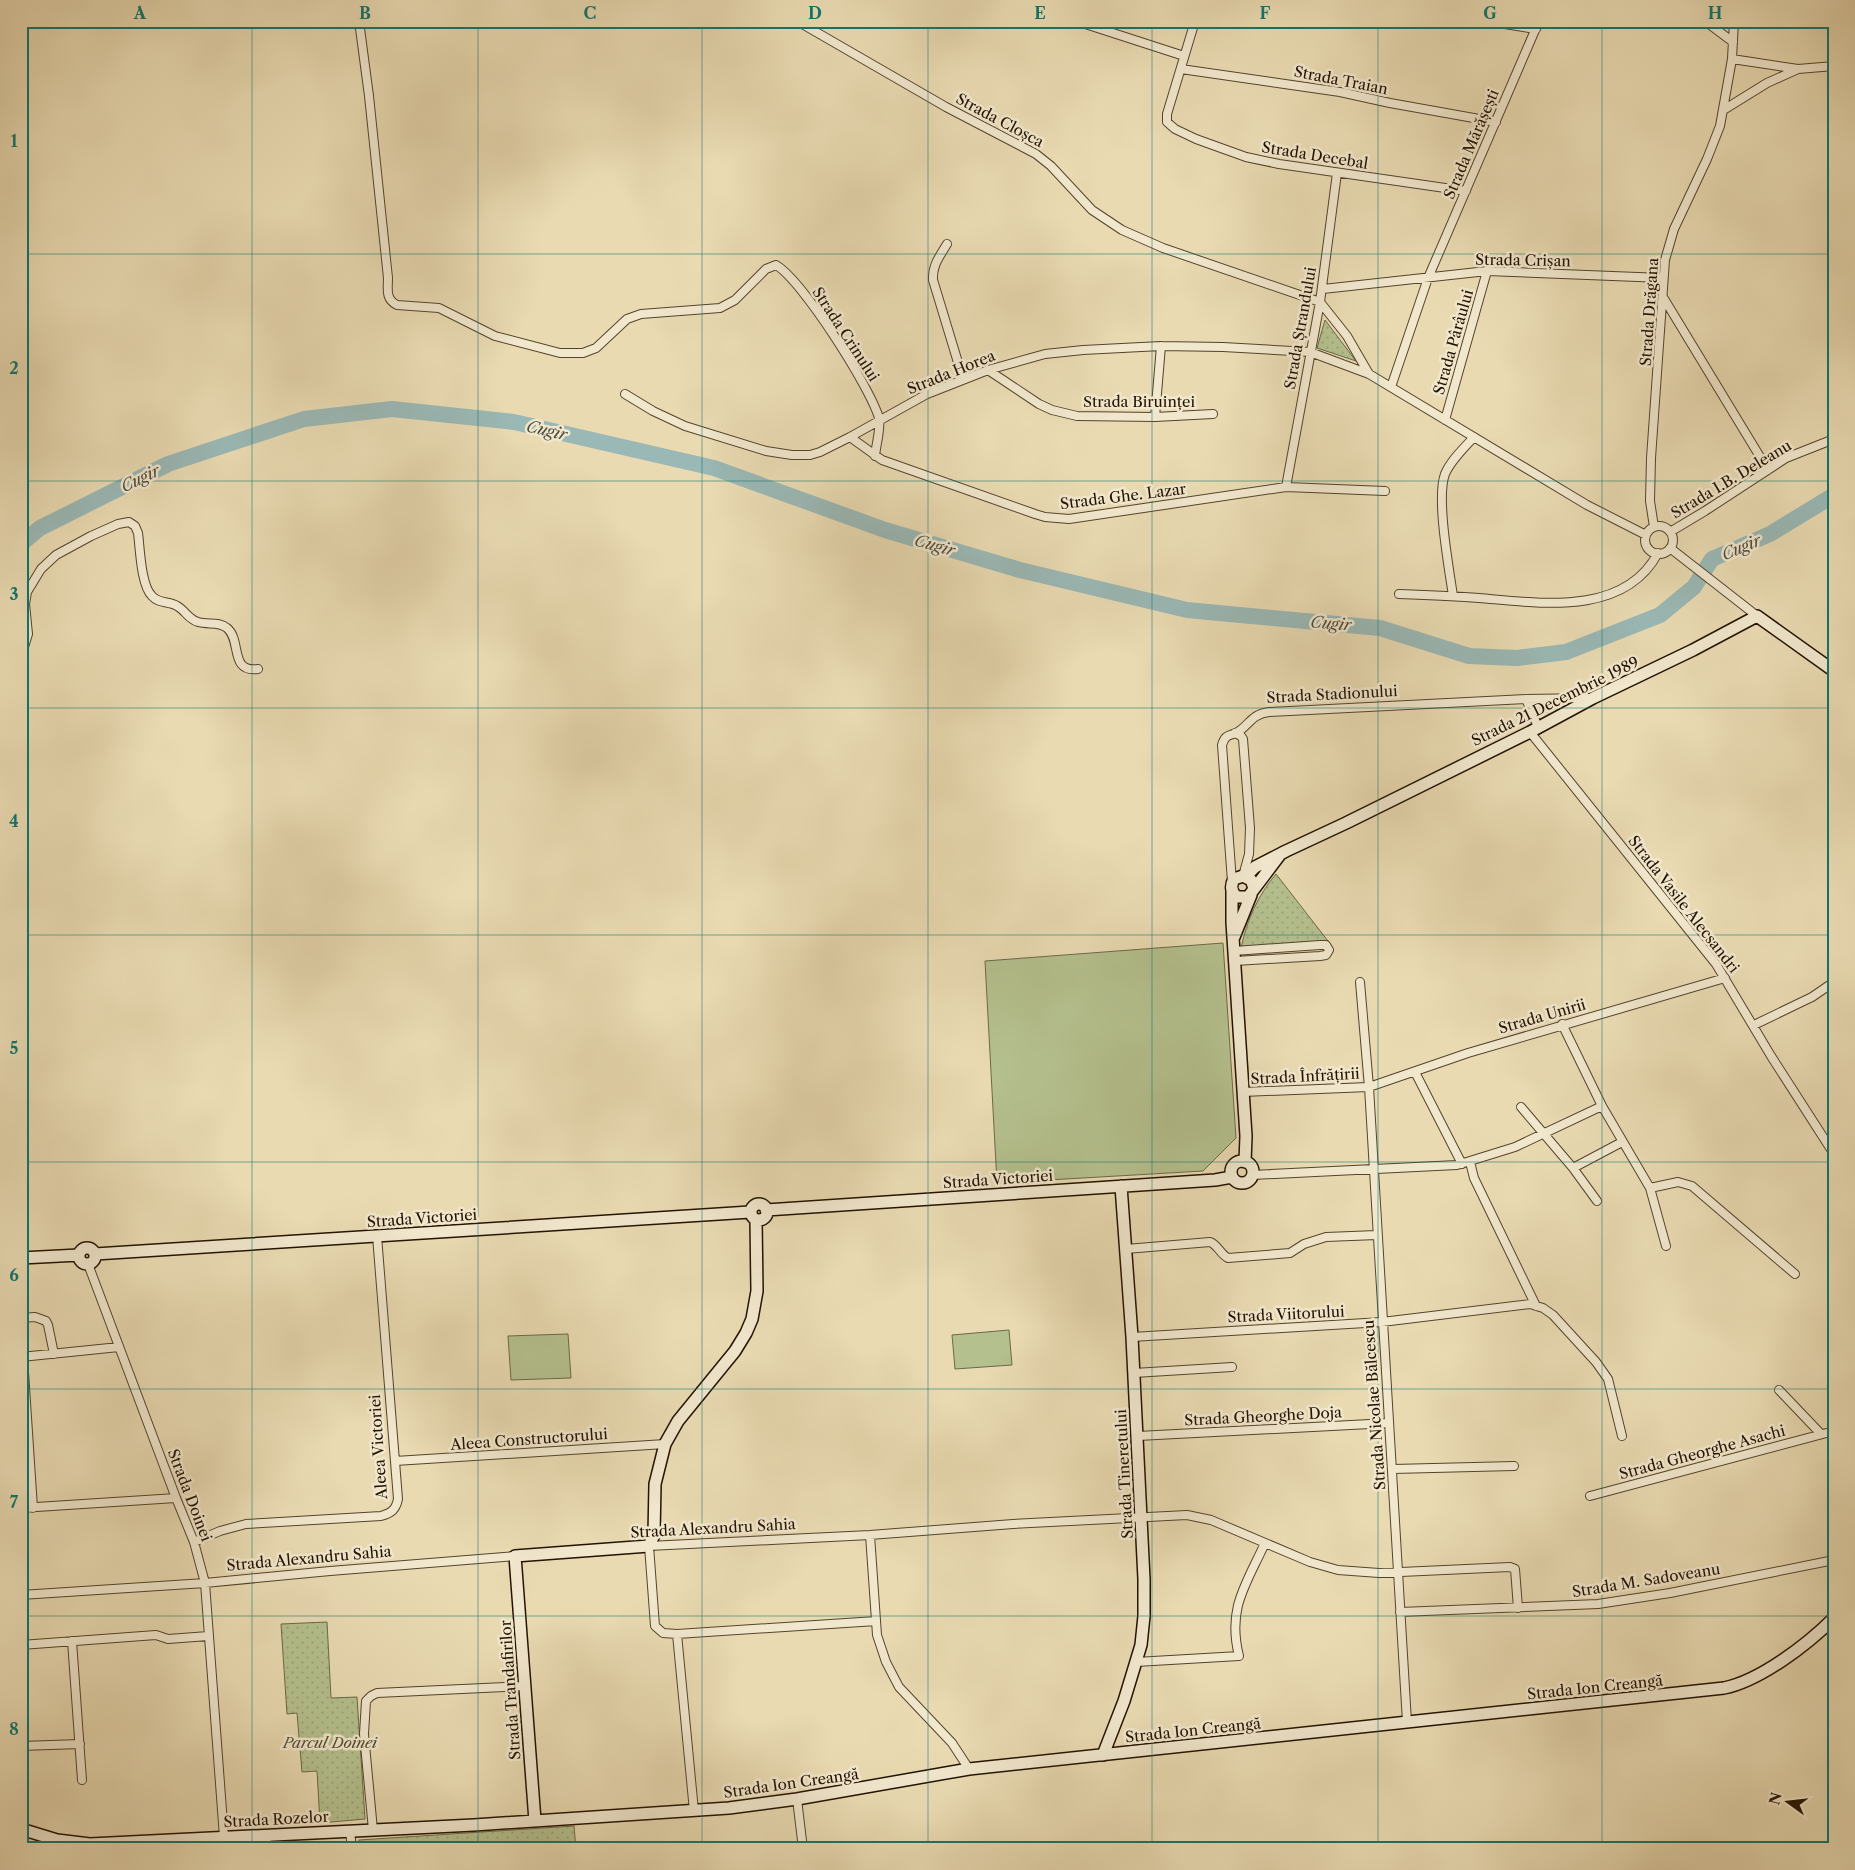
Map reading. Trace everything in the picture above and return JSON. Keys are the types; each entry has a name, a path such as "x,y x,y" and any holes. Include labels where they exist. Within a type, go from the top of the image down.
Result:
{"street":[{"name":"Strada Crinului","path":"359,21 385,249 388,296 391,302 397,305 439,308 495,336 560,352 583,353 596,348 627,319 641,314 720,308 736,300 766,269 776,265 789,275 828,328 868,393 879,420 875,456"},
{"name":"Strada Cloșca","path":"797,21 946,107 1036,154 1051,166 1092,210 1122,230 1163,248 1320,302"},
{"path":"1076,21 1184,56"},
{"path":"1180,69 1195,21"},
{"path":"1486,21 1537,25"},
{"path":"1705,21 1733,42"},
{"name":"Strada Drăgana","path":"1654,527 1650,501 1651,458 1663,278 1669,244 1674,229 1707,159 1720,126 1732,59 1734,21"},
{"name":"Strada Mărășești","path":"1391,387 1428,278 1537,25"},
{"path":"1732,59 1798,69 1834,66"},
{"name":"Strada Traian","path":"1180,69 1340,92 1496,122"},
{"name":"Strada Decebal","path":"1180,69 1167,114 1167,122 1175,129 1196,139 1246,157 1279,164 1466,191"},
{"path":"1724,109 1767,83 1798,69"},
{"name":"Strada Ștrandului","path":"1286,487 1320,302 1338,173"},
{"path":"947,244 932,272 963,379"},
{"name":"Strada Crișan","path":"1322,289 1487,271 1663,278"},
{"name":"Strada Pârâului","path":"1445,420 1487,271"},
{"path":"1663,296 1768,470"},
{"path":"1320,302 1347,336 1369,374"},
{"path":"1155,417 1160,346"},
{"name":"Strada Horea","path":"625,394 652,411 684,426 766,451 792,455 810,455 850,437 927,394 988,370 1045,354 1160,346 1223,347 1310,352 1369,374 1588,505 1646,535"},
{"name":"Strada Biruinței","path":"988,370 1039,404 1058,412 1077,416 1155,417 1213,414"},
{"name":"Strada Ghe. Lazar","path":"850,437 875,456 1035,514 1059,519 1123,512 1286,487 1385,491"},
{"path":"1453,596 1444,520 1443,483 1449,467 1474,437"},
{"name":"Strada I.B. Deleanu","path":"1670,532 1786,458 1834,439"},
{"path":"21,648 24,646 28,634 24,604 27,592 41,569 56,555 91,536 118,524 129,522 135,526 138,533 146,587 151,596 159,602 174,604 189,618 196,621 224,625 230,630 242,665 250,670 258,669"},
{"path":"1399,594 1453,596 1535,603 1567,603 1592,600 1620,590 1636,580 1647,571 1658,554 1670,548 1673,540 1670,532 1663,526 1654,527 1646,535 1648,547 1658,554"},
{"path":"1670,548 1757,616 1834,671"},
{"name":"Strada 21 Decembrie 1989","path":"1244,876 1255,867 1281,853 1346,823 1593,698 1693,650 1757,616"},
{"name":"Strada Stadionului","path":"1232,887 1222,745 1224,738 1229,734 1235,733 1253,717 1269,712 1526,699 1593,698"},
{"path":"1526,699 1534,729"},
{"name":"Strada Vasile Alecsandri","path":"1534,729 1716,964 1771,1056 1834,1154"},
{"path":"1235,733 1243,739 1250,828 1249,854 1244,876"},
{"name":"Strada 21 Decembrie 1989","path":"1252,891 1281,853"},
{"path":"1233,939 1252,891 1251,880 1244,876 1237,877 1232,887 1231,912 1246,1136 1245,1162"},
{"path":"1232,887 1241,898 1252,891"},
{"path":"1320,945 1326,945 1330,950 1326,955 1320,956 1235,956 1320,945"},
{"name":"Strada Unirii","path":"1369,1086 1562,1024 1725,978"},
{"name":"Strada Nicolae Bălcescu","path":"1360,982 1369,1086 1407,1722"},
{"path":"1754,1025 1803,1001 1834,982"},
{"path":"1562,1024 1602,1106 1650,1188 1666,1246"},
{"path":"1415,1072 1474,1178 1533,1305 1543,1308 1553,1315 1596,1362 1608,1379 1622,1436"},
{"name":"Strada Înfrățirii","path":"1243,1092 1369,1086"},
{"path":"1252,1175 1440,1167 1466,1163 1515,1147 1602,1106"},
{"path":"1521,1108 1573,1168 1597,1201"},
{"path":"1573,1168 1622,1142"},
{"path":"1245,1162 1250,1166 1252,1175 1249,1181 1243,1183 1236,1182 1232,1177 1231,1170 1235,1164 1245,1162"},
{"name":"Strada Victoriei","path":"21,1258 79,1255 82,1250 87,1248 92,1250 92,1259 377,1236 753,1216 752,1207 756,1204 762,1204 766,1210 1216,1180 1232,1177"},
{"path":"1650,1188 1678,1182 1692,1186 1795,1274"},
{"name":"Strada Tineretului","path":"1103,1755 1124,1701 1136,1662 1141,1645 1144,1616 1138,1436 1121,1186"},
{"path":"753,1216 757,1290 752,1319 735,1351 678,1420 665,1444 655,1484 654,1535 649,1546 655,1626 663,1633 677,1634 876,1621"},
{"path":"1126,1249 1210,1242 1215,1244 1222,1255 1228,1258 1290,1253 1304,1244 1326,1237 1377,1235"},
{"name":"Aleea Victoriei","path":"194,1542 220,1531 246,1524 381,1516 389,1514 396,1507 398,1499 377,1236"},
{"name":"Strada Doinei","path":"92,1259 119,1347 194,1542 205,1583 224,1837"},
{"name":"Strada Viitorului","path":"1132,1337 1382,1322 1533,1305"},
{"path":"21,1318 35,1318 46,1321 54,1354"},
{"path":"33,1508 22,1357 119,1347"},
{"path":"1134,1374 1232,1368"},
{"name":"Strada Gheorghe Asachi","path":"1779,1390 1821,1434"},
{"name":"Strada Gheorghe Doja","path":"1138,1436 1389,1423"},
{"name":"Strada Gheorghe Asachi","path":"1590,1496 1834,1432"},
{"name":"Aleea Constructorului","path":"394,1461 665,1444"},
{"path":"1393,1469 1514,1466"},
{"path":"21,1508 176,1498"},
{"name":"Strada Alexandru Sahia","path":"21,1595 205,1583 330,1571 649,1546 870,1535 1178,1515 1197,1516 1211,1520 1310,1562 1338,1570 1397,1572 1510,1567 1515,1569 1518,1608"},
{"path":"870,1535 877,1634 886,1662 899,1687 952,1743 969,1769"},
{"path":"1136,1662 1240,1656 1234,1628 1238,1604 1265,1543"},
{"name":"Strada Trandafirilor","path":"516,1556 535,1821"},
{"name":"Strada M. Sadoveanu","path":"1400,1612 1606,1603 1670,1593 1834,1560"},
{"name":"Strada Ion Creangă","path":"535,1821 694,1811 797,1799 969,1769 1734,1686 1760,1675 1822,1630 1834,1618"},
{"path":"677,1634 694,1811"},
{"path":"21,1645 156,1636 168,1640 208,1636"},
{"path":"72,1641 82,1780"},
{"path":"373,1830 364,1734 364,1711 366,1701 371,1696 377,1693 525,1686"},
{"path":"21,1746 80,1744"},
{"path":"797,1799 803,1849"},
{"name":"Strada Rozelor","path":"21,1829 56,1840 90,1847 153,1845 224,1837 535,1821"},
{"path":"350,1831 352,1849"},
{"path":"266,1835 267,1849"}],"green space":[{"path":"1325,320 1356,361 1317,348"},
{"path":"1276,874 1328,941 1241,948 1254,908"},
{"path":"1223,943 1236,1138 1203,1171 997,1183 985,961"},
{"path":"1009,1330 1012,1365 955,1369 952,1335"},
{"path":"568,1334 571,1378 511,1380 508,1336"},
{"name":"Parcul Doinei","path":"327,1622 331,1698 357,1697 365,1819 320,1823 317,1771 302,1772 297,1713 287,1714 281,1624"},
{"path":"574,1826 576,1849 359,1849 359,1840"}],"waterway":[{"name":"Cugir","path":"21,544 40,528 168,464 304,419 392,409 514,422 714,468 885,530 1020,570 1187,610 1380,628 1469,656 1517,658 1566,652 1660,615 1694,587 1712,559 1770,534 1834,495"}]}
